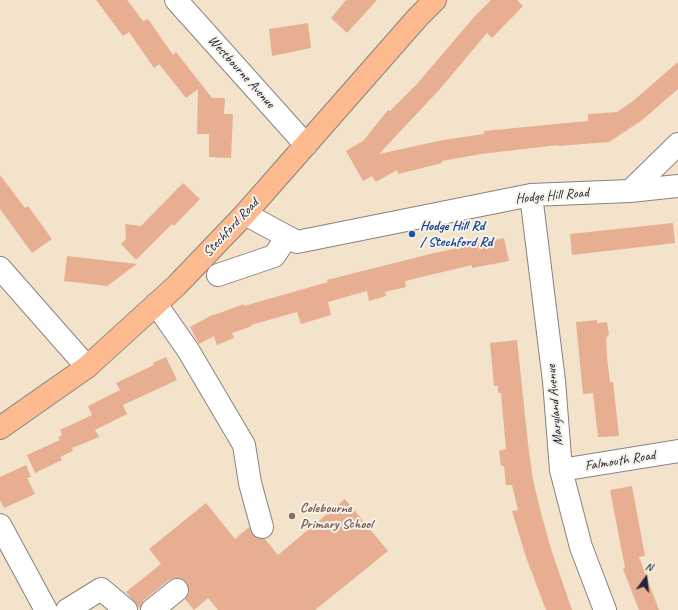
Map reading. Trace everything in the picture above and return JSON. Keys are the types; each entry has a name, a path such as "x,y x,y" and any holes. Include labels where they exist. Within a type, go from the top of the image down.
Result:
{"main road":[{"name":"Stechford Road","path":"0,428 87,367 176,286 245,214 418,17 435,0"}],"street":[{"name":"Westbourne Avenue","path":"176,0 306,145"},
{"path":"630,191 678,144"},
{"name":"Hodge Hill Road","path":"245,214 297,242 531,195 630,191 678,186"},
{"name":"Maryland Avenue","path":"531,195 554,381 562,470 580,547 605,610"},
{"path":"218,275 274,256 287,237"},
{"path":"0,268 87,367"},
{"path":"156,304 188,350 244,445 250,484 262,527"},
{"name":"Falmouth Road","path":"562,470 678,451"},
{"path":"0,525 46,610"},
{"path":"67,610 101,589 126,610"},
{"path":"152,610 177,590"}],"building":[{"path":"96,0 127,0 143,21 148,19 173,55 176,52 212,98 225,98 224,114 233,114 231,158 209,157 209,134 197,134 198,89 186,98 159,64 154,68 129,32 123,36"},
{"path":"346,0 377,0 347,33 331,18"},
{"path":"491,0 517,0 523,6 492,38 487,33 440,89 379,154 443,140 484,134 484,131 588,121 588,114 617,112 633,101 678,62 678,89 641,121 609,142 558,145 481,154 442,161 442,163 398,174 397,170 376,182 372,176 363,181 346,151 363,141 388,110 390,111 417,84 474,17"},
{"path":"308,23 311,48 272,56 269,29"},
{"path":"0,175 25,208 28,206 52,239 32,253 0,209"},
{"path":"183,183 200,199 174,226 172,224 136,260 121,244 126,239 125,224 141,226"},
{"path":"673,223 675,243 572,255 570,234"},
{"path":"504,238 509,261 472,268 472,265 405,281 406,287 385,292 386,296 369,301 367,291 328,302 331,315 301,324 297,312 251,325 252,326 232,333 234,338 217,345 214,336 199,344 190,327 214,314 244,304 244,306 328,282 327,280 430,254"},
{"path":"67,256 137,264 107,286 64,281"},
{"path":"597,320 597,323 607,322 609,334 606,339 607,357 610,382 613,382 619,436 598,437 593,393 583,394 576,322"},
{"path":"517,340 533,480 551,549 572,610 546,610 526,557 512,511 518,510 512,485 506,485 504,466 501,466 499,451 506,449 501,393 498,393 498,386 494,386 490,343"},
{"path":"166,357 177,380 123,405 127,414 95,430 99,437 72,448 73,451 60,457 62,460 35,473 27,455 60,440 58,437 62,435 60,430 92,415 88,406 120,390 116,383 154,365 153,363"},
{"path":"26,465 31,477 27,478 35,494 4,508 0,500 0,477"},
{"path":"632,486 645,556 639,557 659,610 639,610 623,569 625,568 610,490"},
{"path":"345,499 388,551 315,610 218,610 208,598 194,610 185,599 189,594 187,583 182,579 176,578 169,580 144,600 140,609 126,592 161,564 149,549 206,503 235,539 249,527 254,536 259,539 265,539 278,555"}],"place":[{"name":"Hodge Hill Rd / Stechford Rd","path":"412,234"},
{"name":"Colebourne Primary School","path":"292,516"}]}
